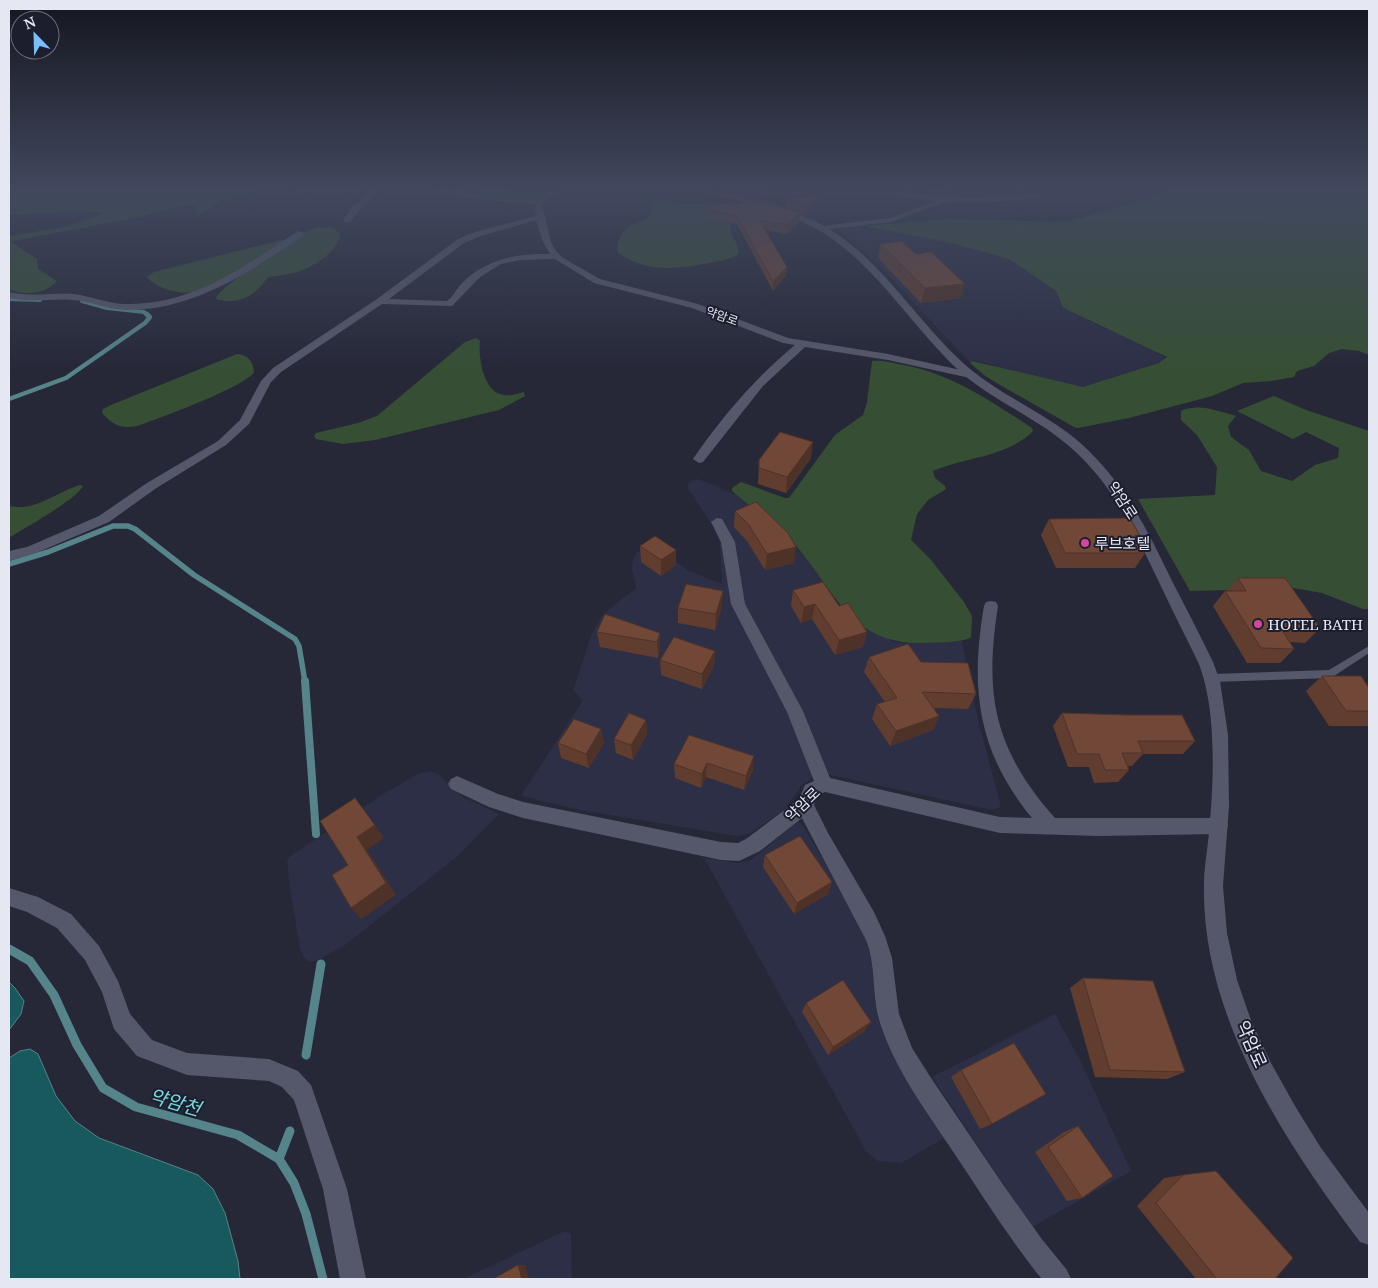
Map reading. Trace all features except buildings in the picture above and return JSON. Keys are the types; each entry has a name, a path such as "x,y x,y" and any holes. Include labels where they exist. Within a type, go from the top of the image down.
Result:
{"street":[{"path":"9,295 28,299 63,296 81,298 124,308 168,303 204,292 224,283 273,251"},
{"path":"9,556 32,550 104,519 151,486 222,442 245,422 266,381 276,370 380,302 446,251"},
{"name":"약암로","path":"554,251 570,267 597,281 695,306 732,319 778,339 801,345 888,357 970,374"},
{"name":"약암로","path":"853,251 863,259 957,363 970,374 1070,441 1094,461 1113,482 1136,520 1212,678 1220,736 1221,772 1219,826 1213,884 1214,913 1220,952 1236,1008 1262,1068 1296,1130 1342,1199 1369,1234"},
{"path":"380,302 449,304 454,302 464,285 492,264 503,259 558,257"},
{"path":"699,459 754,388 775,366 801,345"},
{"path":"717,522 730,547 738,604 795,711 824,784"},
{"path":"991,606 986,632 984,674 986,703 993,736 1003,759 1020,789 1051,826"},
{"name":"약암로","path":"457,784 495,801 523,810 721,851 739,852 753,845 805,805 811,791 824,784 1000,825 1219,826"},
{"path":"805,805 814,826 864,912 876,938 882,959 885,998 891,1025 904,1053 934,1102 1002,1203 1058,1279"},
{"path":"9,897 31,904 64,921 92,953 111,988 122,1021 145,1048 187,1064 269,1070 290,1079 303,1093 335,1189 353,1279"}],"lane":[{"path":"1212,678 1331,674 1369,649"}],"shaded area":[{"path":"9,251 25,251 37,259 38,269 57,281 41,292 22,293 9,289"},
{"path":"238,251 270,251 242,269 197,291 184,293 163,288 147,277 154,272"},
{"path":"275,251 331,251 323,259 301,271 267,278 258,289 246,298 231,301 216,299 224,289"},
{"path":"618,251 738,251 738,254 728,259 674,268 651,267 640,264"},
{"path":"863,251 981,251 1009,259 1056,291 1060,296 1062,304 1091,322 1151,348 1167,359 1121,377 1083,387 1042,379 977,361 970,363 874,260"},
{"path":"981,251 1369,251 1369,355 1359,351 1342,349 1329,353 1314,366 1297,371 1294,377 1243,383 1212,396 1129,418 1078,428 1074,427 1000,385 970,363 972,361 1083,387 1159,363 1167,357 1063,307 1056,291 1009,259"},
{"path":"476,338 480,341 481,363 489,386 494,391 503,395 524,392 525,396 499,410 375,440 343,444 316,439 314,436 316,433 358,423 377,416 465,342"},
{"path":"237,354 249,359 254,372 235,386 200,402 131,427 118,425 110,421 102,413 103,409 111,405"},
{"path":"872,361 885,361 917,368 951,380 968,388 1032,428 1033,431 1023,440 1011,446 986,456 945,466 933,471 935,478 946,489 928,500 917,514 911,540 931,560 964,602 972,616 971,638 960,641 926,643 899,641 877,635 860,624 845,610 788,537 732,491 732,488 741,482 789,498 835,435 863,415 867,402"},
{"path":"1274,396 1306,410 1369,431 1369,609 1363,609 1322,593 1288,587 1190,591 1138,499 1215,495 1217,467 1197,435 1181,420 1181,411 1188,409 1208,409 1236,416 1228,426 1231,437 1249,450 1261,471 1292,481 1315,465 1338,458 1339,448 1306,432 1293,439 1237,411"},
{"path":"697,479 736,495 779,528 805,557 842,608 894,642 962,641 978,720 1001,807 992,810 831,775 813,777 802,785 784,810 751,833 737,836 580,810 521,796 583,700 573,691 592,633 604,613 636,588 632,568 637,552 645,549 670,557 689,571 722,584 720,542 716,531 687,487 690,481"},
{"path":"80,485 83,486 71,499 9,538 9,506 19,507 37,504"},
{"path":"430,771 439,775 463,797 499,814 459,855 345,945 318,960 310,962 304,958 300,949 290,889 287,861 289,857 388,791 418,774"},
{"path":"797,822 802,824 846,898 868,941 873,964 876,1010 882,1031 896,1061 944,1138 901,1163 878,1161 866,1151 704,858 737,863 751,860"},
{"path":"9,982 24,1001 21,1014 9,1030"},
{"path":"1055,1014 1080,1060 1131,1171 1032,1227 932,1077"},
{"path":"30,1049 38,1054 56,1096 75,1121 99,1138 198,1175 213,1189 225,1213 238,1261 240,1279 9,1279 9,1058 20,1051"},
{"path":"565,1231 571,1234 572,1279 463,1279"}],"waterway":[{"path":"9,299 40,300"},
{"path":"82,301 107,308 144,312 148,316"},
{"path":"9,399 66,378 145,323 150,317 147,314"},
{"path":"9,564 48,552 113,526 128,526 135,529 194,575 295,639 299,646 305,682"},
{"path":"305,681 316,834"},
{"name":"약암천","path":"9,949 30,961 54,995 77,1045 103,1088 136,1107 238,1135 279,1159"},
{"path":"306,1055 321,964"},
{"path":"279,1159 290,1131"},
{"name":"약암천","path":"279,1159 294,1183 306,1214 323,1279"}],"place":[{"name":"루브호텔","path":"1085,543"},
{"name":"HOTEL BATH","path":"1258,624"}]}
